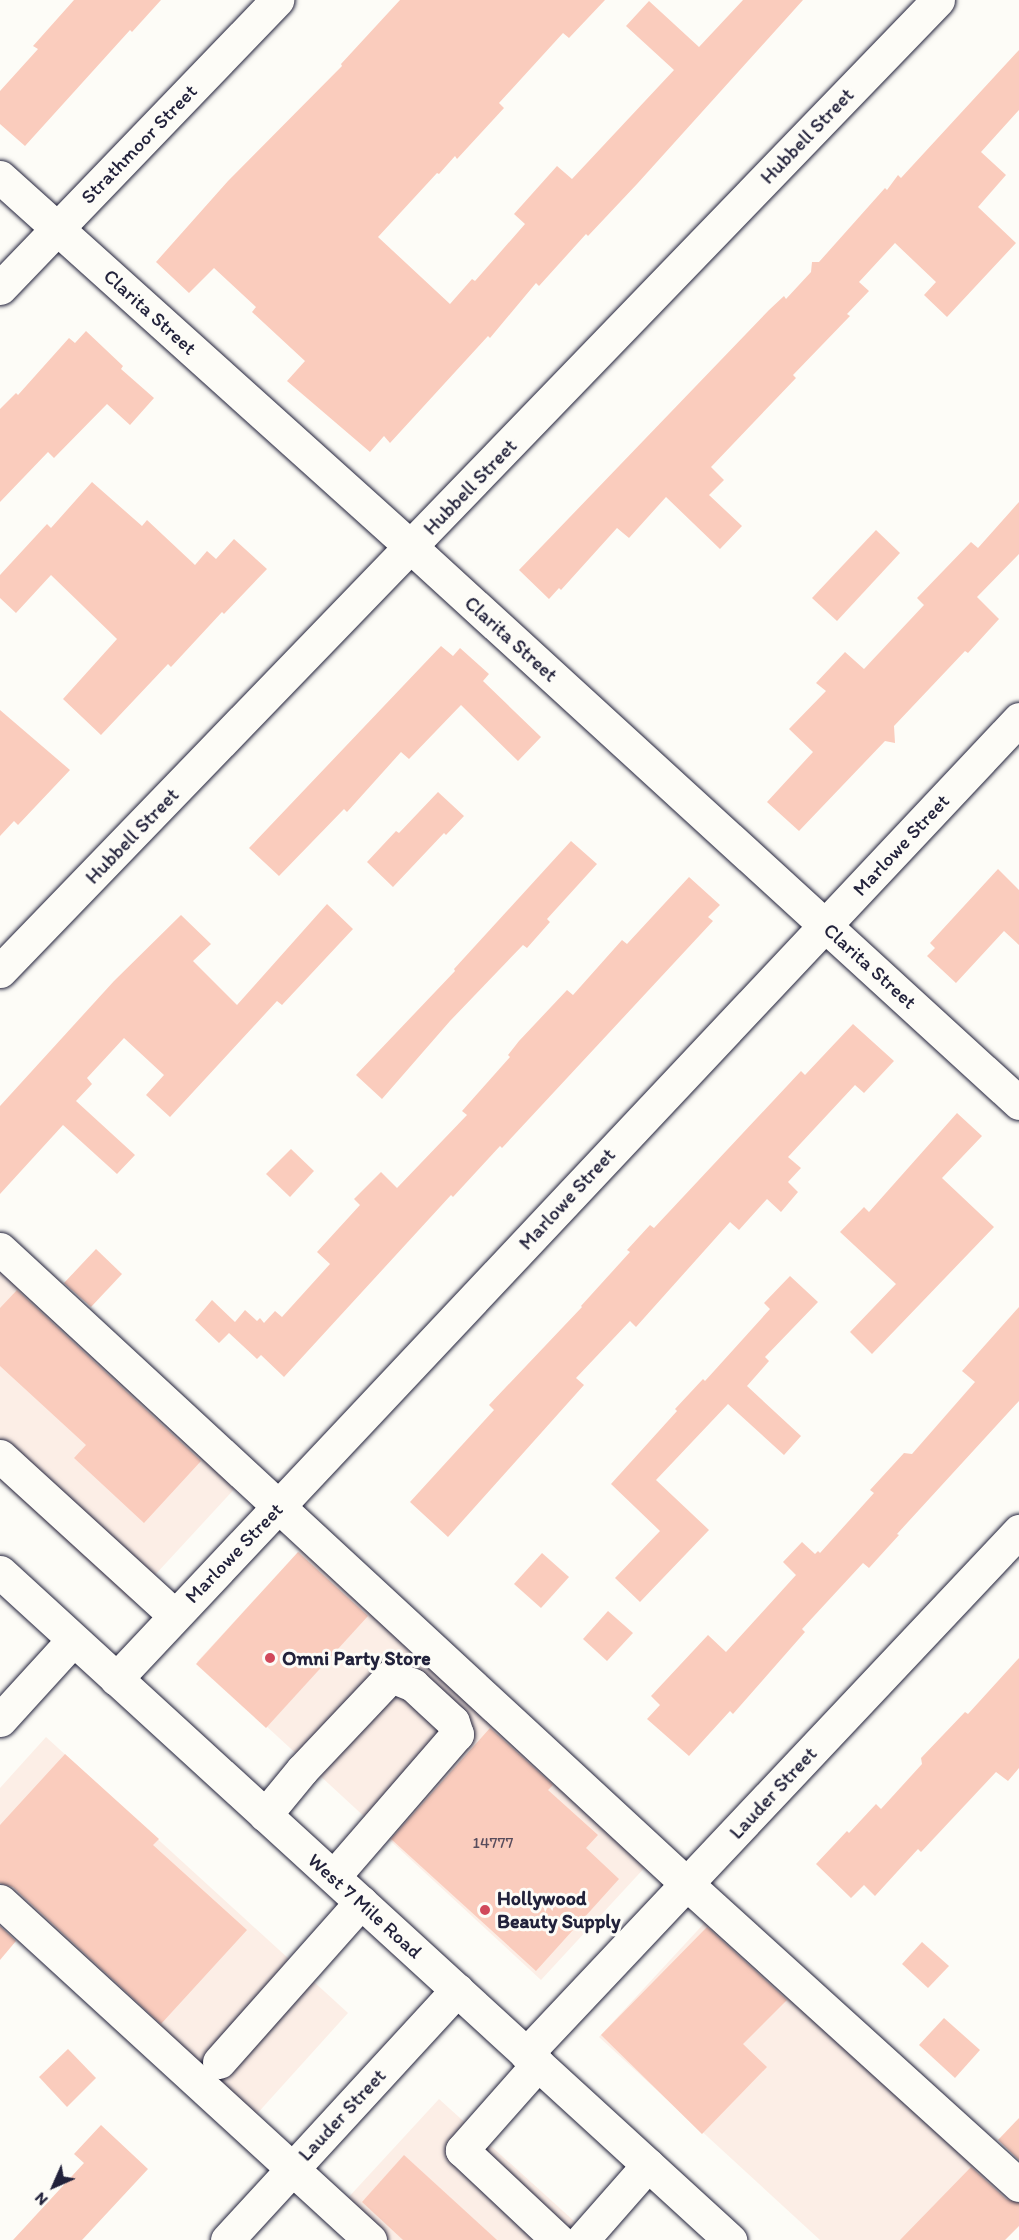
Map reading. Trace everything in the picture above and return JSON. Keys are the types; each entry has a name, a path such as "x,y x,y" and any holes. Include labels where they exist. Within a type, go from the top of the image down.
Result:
{"street":[{"name":"Strathmoor Street","path":"0,288 277,0"},
{"name":"Hubbell Street","path":"0,971 938,0"},
{"name":"Clarita Street","path":"0,177 411,548 1019,1103"},
{"name":"Marlowe Street","path":"116,1679 1019,719"},
{"path":"0,1249 280,1505 687,1884 1019,2185"},
{"path":"0,1456 174,1615"},
{"name":"Lauder Street","path":"558,2240 462,2150 532,2059 687,1884 1019,1531"},
{"name":"West 7 Mile Road","path":"0,1572 730,2240"},
{"path":"0,1720 74,1640"},
{"path":"265,1815 302,1770 391,1676 413,1685 453,1722 457,1734 334,1876"},
{"path":"0,1900 370,2240"},
{"path":"219,2062 304,1964 362,1902"},
{"name":"Lauder Street","path":"227,2240 457,1990"},
{"path":"582,2240 648,2165"}],"shaded area":[{"path":"0,1266 238,1485 131,1601 0,1480"},
{"path":"304,1546 648,1864 541,1980 197,1662"},
{"path":"46,1737 348,2013 255,2116 0,1883 0,1788"},
{"path":"709,1918 1019,2203 1002,2240 820,2240 599,2037"},
{"path":"439,2099 595,2240 390,2240 346,2200"}],"building":[{"path":"74,0 161,0 132,32 130,30 25,146 0,124 0,91 38,49 33,46"},
{"path":"400,0 605,0 569,38 563,33 499,103 504,108 457,159 455,156 439,174 437,173 378,237 450,304 472,279 475,281 525,224 514,214 557,166 572,179 674,70 626,26 649,1 699,47 743,0 803,0 637,184 588,236 586,234 539,286 536,283 490,338 488,336 390,443 384,436 370,452 287,381 305,361 252,312 256,307 214,268 189,293 156,262 228,181 342,66 341,64"},
{"path":"1019,50 1019,110 981,152 1006,175 978,207 1016,243 947,317 924,295 936,282 895,243 859,282 869,291 847,314 850,316 793,375 796,378 711,467 724,480 709,495 742,526 720,549 666,497 629,538 617,528 561,590 559,588 549,599 519,570 769,310 784,296 786,299 811,272 812,262 819,262 885,188 887,190 898,175 901,178"},
{"path":"86,331 123,366 121,369 154,398 130,425 107,404 54,458 48,452 0,502 0,409 16,393 18,395 69,338 75,343"},
{"path":"92,482 142,526 147,520 195,565 207,551 216,559 234,539 267,569 224,614 222,612 171,667 168,664 101,735 63,699 117,639 51,575 16,613 0,598 0,575 47,524 51,528"},
{"path":"1019,502 1019,554 977,597 999,619 968,653 965,651 894,726 895,743 885,741 799,831 767,802 813,752 789,729 826,691 816,683 845,652 864,669 924,605 917,598 971,542 978,548"},
{"path":"876,530 900,553 837,621 812,598"},
{"path":"441,646 453,656 460,648 489,674 483,681 541,737 518,761 461,705 409,759 401,752 347,812 344,809 279,876 249,848"},
{"path":"0,710 70,770 18,825 14,821 0,836"},
{"path":"438,792 464,816 446,835 444,833 393,887 367,862 396,831 399,833"},
{"path":"571,841 597,864 547,919 550,922 527,948 523,945 450,1021 382,1099 356,1075 455,971 454,969"},
{"path":"998,869 1019,890 1019,945 1004,931 956,983 927,956 935,948 930,943"},
{"path":"689,877 720,905 708,917 713,921 502,1148 500,1146 453,1197 451,1195 284,1377 261,1355 257,1359 229,1333 219,1343 195,1320 212,1300 235,1322 245,1310 257,1321 260,1318 264,1323 275,1311 282,1317 330,1264 317,1252 360,1205 354,1199 381,1172 397,1188 467,1115 462,1111 510,1057 508,1055 519,1041 567,990 573,995 622,940 627,944"},
{"path":"327,904 353,929 282,1005 277,1001 170,1117 146,1095 164,1075 124,1038 87,1078 92,1084 76,1101 135,1155 117,1174 63,1125 0,1194 0,1106 114,981 181,915 211,944 193,961 237,1005"},
{"path":"853,1024 894,1061 864,1093 855,1085 788,1157 801,1168 788,1182 798,1192 781,1212 767,1199 739,1230 730,1222 636,1327 630,1321 576,1378 584,1385 448,1537 410,1502 494,1410 489,1405 582,1307 630,1252 627,1250 650,1225 654,1228 801,1071 805,1075"},
{"path":"957,1113 982,1136 942,1178 994,1227 872,1354 850,1332 896,1284 840,1232 864,1207 869,1212"},
{"path":"291,1149 314,1171 290,1197 266,1174"},
{"path":"96,1249 122,1274 91,1307 64,1283"},
{"path":"790,1276 818,1302 765,1357 769,1361 747,1386 801,1436 784,1455 728,1404 656,1480 709,1530 640,1602 615,1578 660,1531 611,1484 677,1411 675,1409 703,1379 705,1381 770,1309 764,1303"},
{"path":"17,1290 201,1461 144,1523 74,1458 86,1445 0,1366 0,1308"},
{"path":"1019,1307 1019,1401 897,1534 899,1535 869,1568 863,1563 802,1629 805,1632 733,1714 730,1711 689,1756 647,1719 660,1705 651,1696 708,1635 726,1652 796,1575 783,1562 802,1542 815,1554 818,1551 820,1553 874,1493 870,1490 904,1453 912,1454 975,1382 962,1371"},
{"path":"298,1552 368,1616 266,1728 196,1664"},
{"path":"542,1553 569,1577 541,1608 514,1584"},
{"path":"608,1611 633,1633 607,1661 583,1639"},
{"path":"1019,1658 1019,1768 1008,1781 996,1772 921,1852 918,1849 875,1896 864,1885 851,1898 816,1864 876,1804 881,1809 922,1764 921,1758 965,1712 968,1714"},
{"path":"490,1728 553,1785 548,1790 598,1835 586,1848 619,1879 536,1971 391,1839"},
{"path":"65,1754 159,1839 153,1845 247,1930 161,2024 13,1887 0,1883 0,1825"},
{"path":"0,1926 16,1941 0,1960"},
{"path":"707,1927 787,2000 743,2044 767,2067 702,2134 601,2035"},
{"path":"922,1942 949,1966 928,1988 902,1964"},
{"path":"944,2018 980,2050 955,2078 919,2045"},
{"path":"68,2049 96,2078 67,2107 39,2077"},
{"path":"1019,2118 1019,2160 998,2140"},
{"path":"101,2125 148,2169 82,2240 13,2240 84,2163 74,2154"},
{"path":"404,2155 497,2240 403,2240 362,2202"},
{"path":"971,2167 1006,2199 1019,2203 1019,2226 1005,2240 900,2240"}],"place":[{"name":"Omni Party Store","path":"270,1658"},
{"name":"Hollywood Beauty Supply","path":"485,1910"}]}
